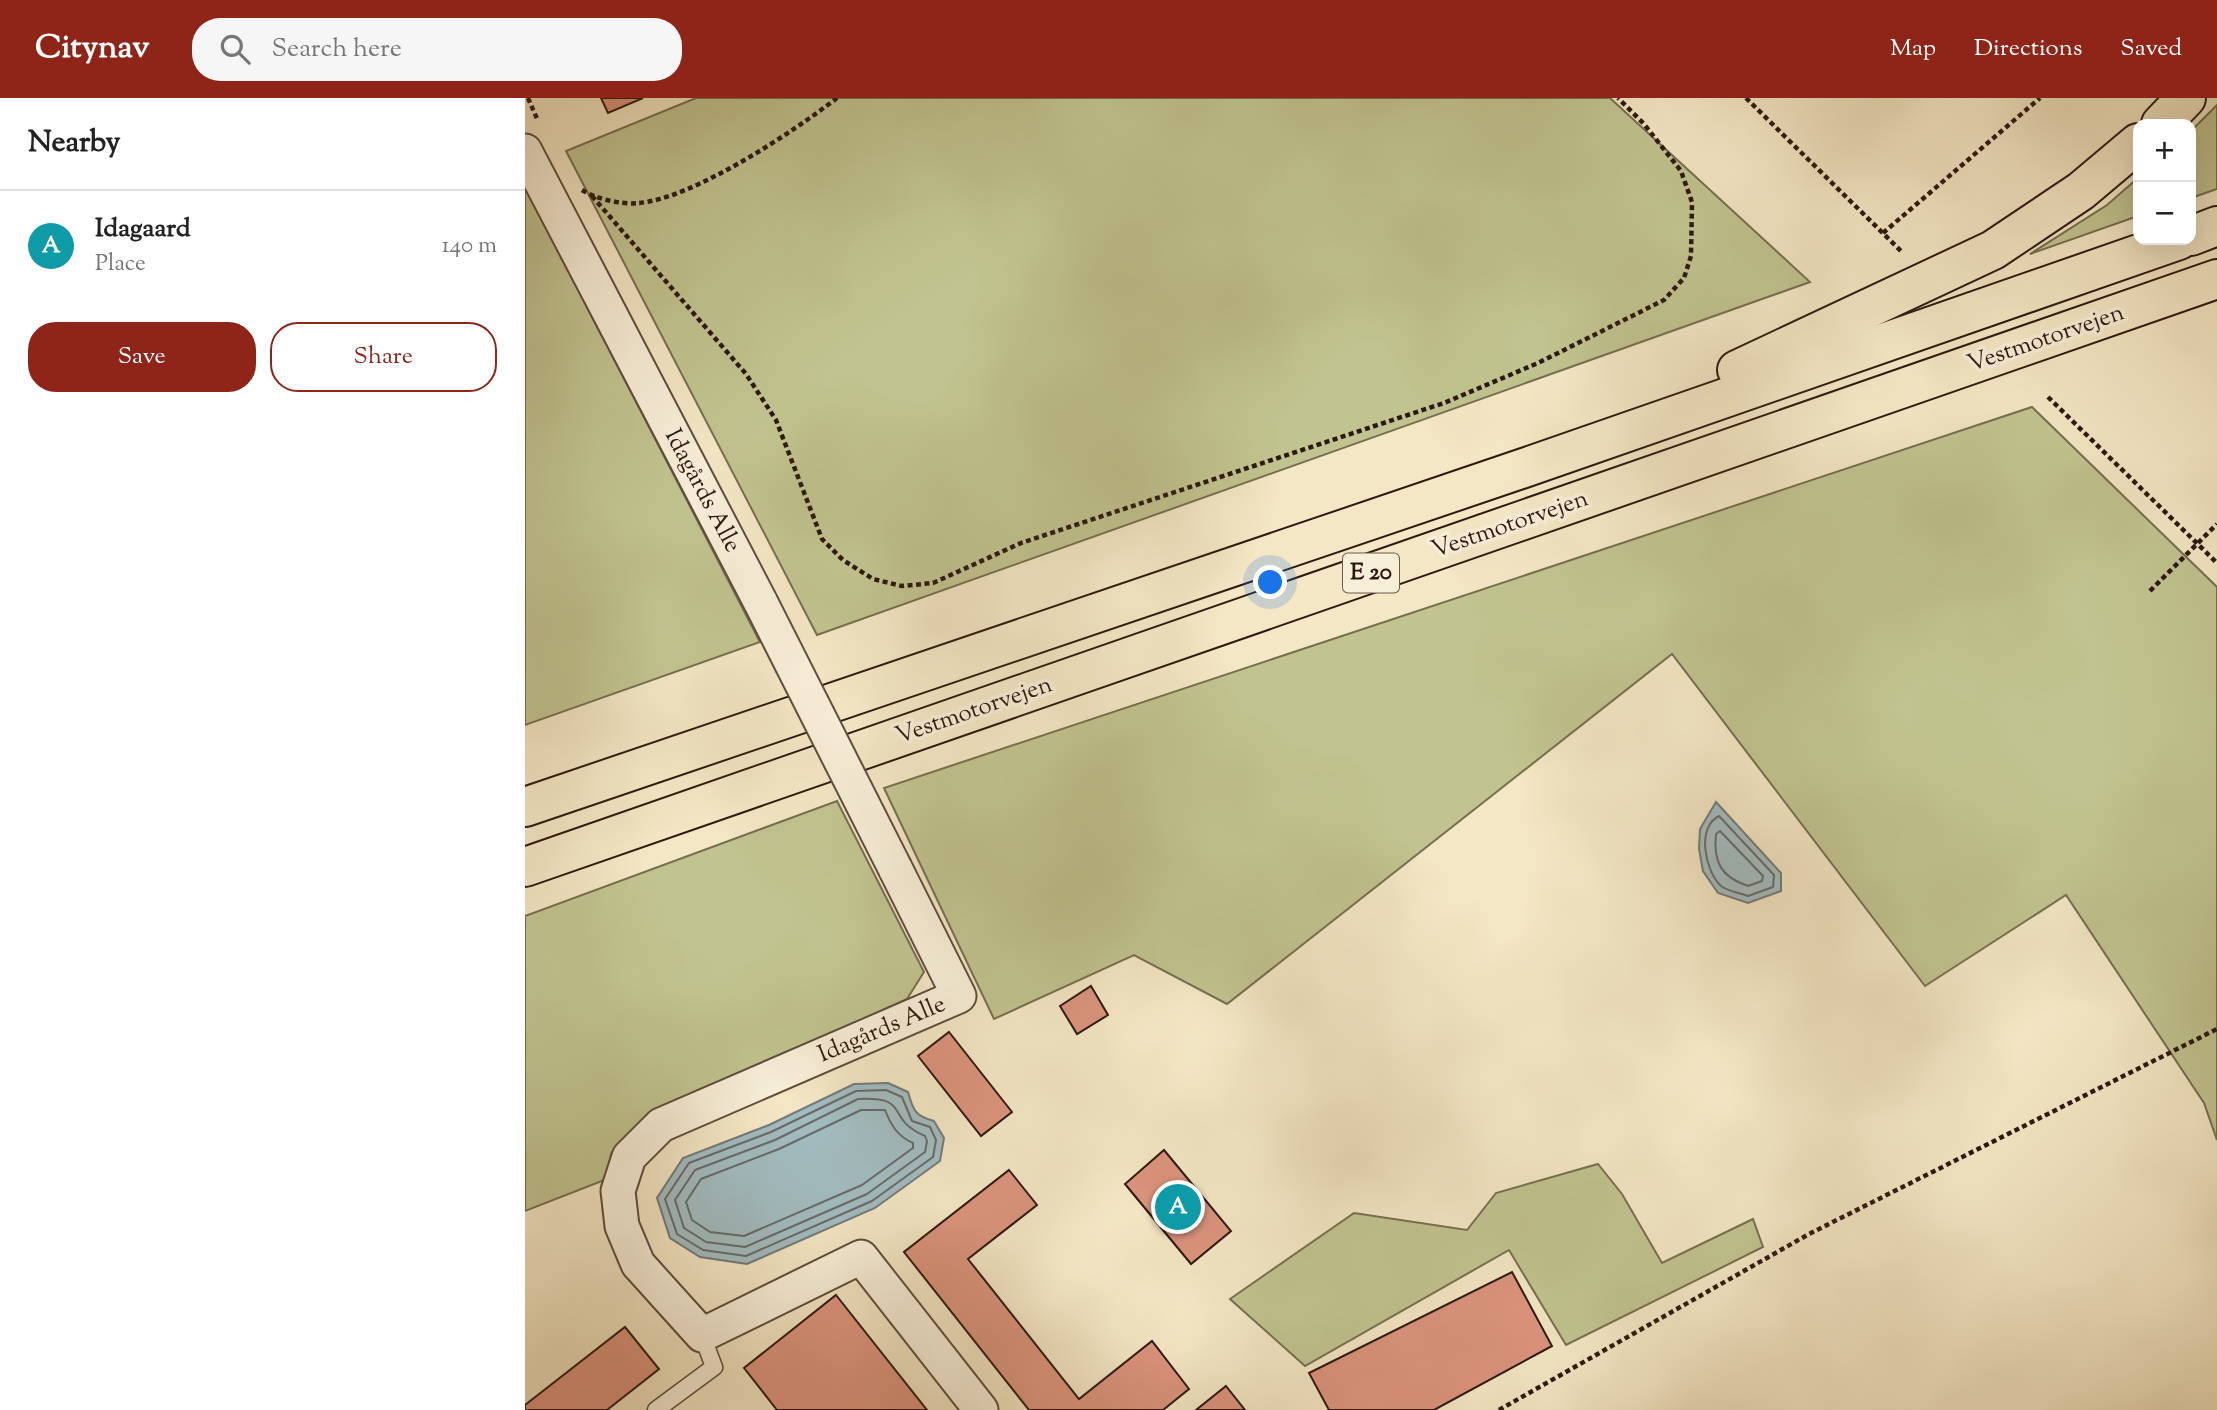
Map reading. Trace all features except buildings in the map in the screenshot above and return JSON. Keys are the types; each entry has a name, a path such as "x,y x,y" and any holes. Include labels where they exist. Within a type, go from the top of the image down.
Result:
{"highway":[{"path":"2166,119 2186,98"},
{"path":"1521,469 1993,250 2081,191 2133,147"},
{"path":"2196,234 2217,226"},
{"name":"Vestmotorvejen","path":"525,807 1521,469 2165,245"},
{"name":"Vestmotorvejen","path":"525,867 2217,279"}],"street":[{"name":"Idagårds Alle","path":"525,151 761,603 960,996 661,1125 629,1157 618,1191 622,1226 638,1264 702,1335"},
{"path":"702,1335 861,1257 981,1410"}],"lane":[{"path":"657,1410 714,1367 702,1335"}],"path":[{"path":"592,196 638,203 684,191 795,130 837,98"},
{"path":"539,181 564,180 592,196 754,386 776,420 822,540 843,560 873,579 902,586 933,583 1021,543 1444,403 1538,363 1664,300 1684,278 1692,256 1692,202 1681,171 1644,124 1618,98"},
{"path":"1746,98 1906,256"},
{"path":"1883,233 2040,98"},
{"path":"2048,397 2217,564"},
{"path":"2150,591 2217,524"},
{"path":"1499,1410 1809,1234 2217,1029"}],"green space":[{"path":"696,98 1610,98 1810,282 817,635 566,151"},
{"path":"2217,105 2217,189 2196,196 2196,182 2196,126"},
{"path":"2133,182 2133,218 2030,254 2107,205"},
{"path":"525,187 760,642 525,725"},
{"path":"2032,407 2217,587 2217,1140 2204,1103 2066,895 1925,986 1672,654 1227,1004 1134,955 994,1019 884,788"},
{"path":"837,801 924,972 907,999 644,1119 611,1154 607,1179 525,1211 525,916"},
{"path":"1598,1164 1622,1194 1662,1263 1753,1219 1763,1247 1566,1345 1509,1250 1305,1366 1230,1299 1354,1213 1467,1230 1496,1193"}],"water":[{"path":"1716,802 1781,873 1781,891 1748,903 1718,893 1703,871 1699,849 1700,829"},
{"path":"888,1083 908,1092 916,1111 934,1121 944,1138 940,1161 875,1208 747,1264 700,1257 670,1238 657,1198 683,1158 769,1125 854,1084"}],"place":[{"name":"Idagaard","path":"1178,1207"}]}
